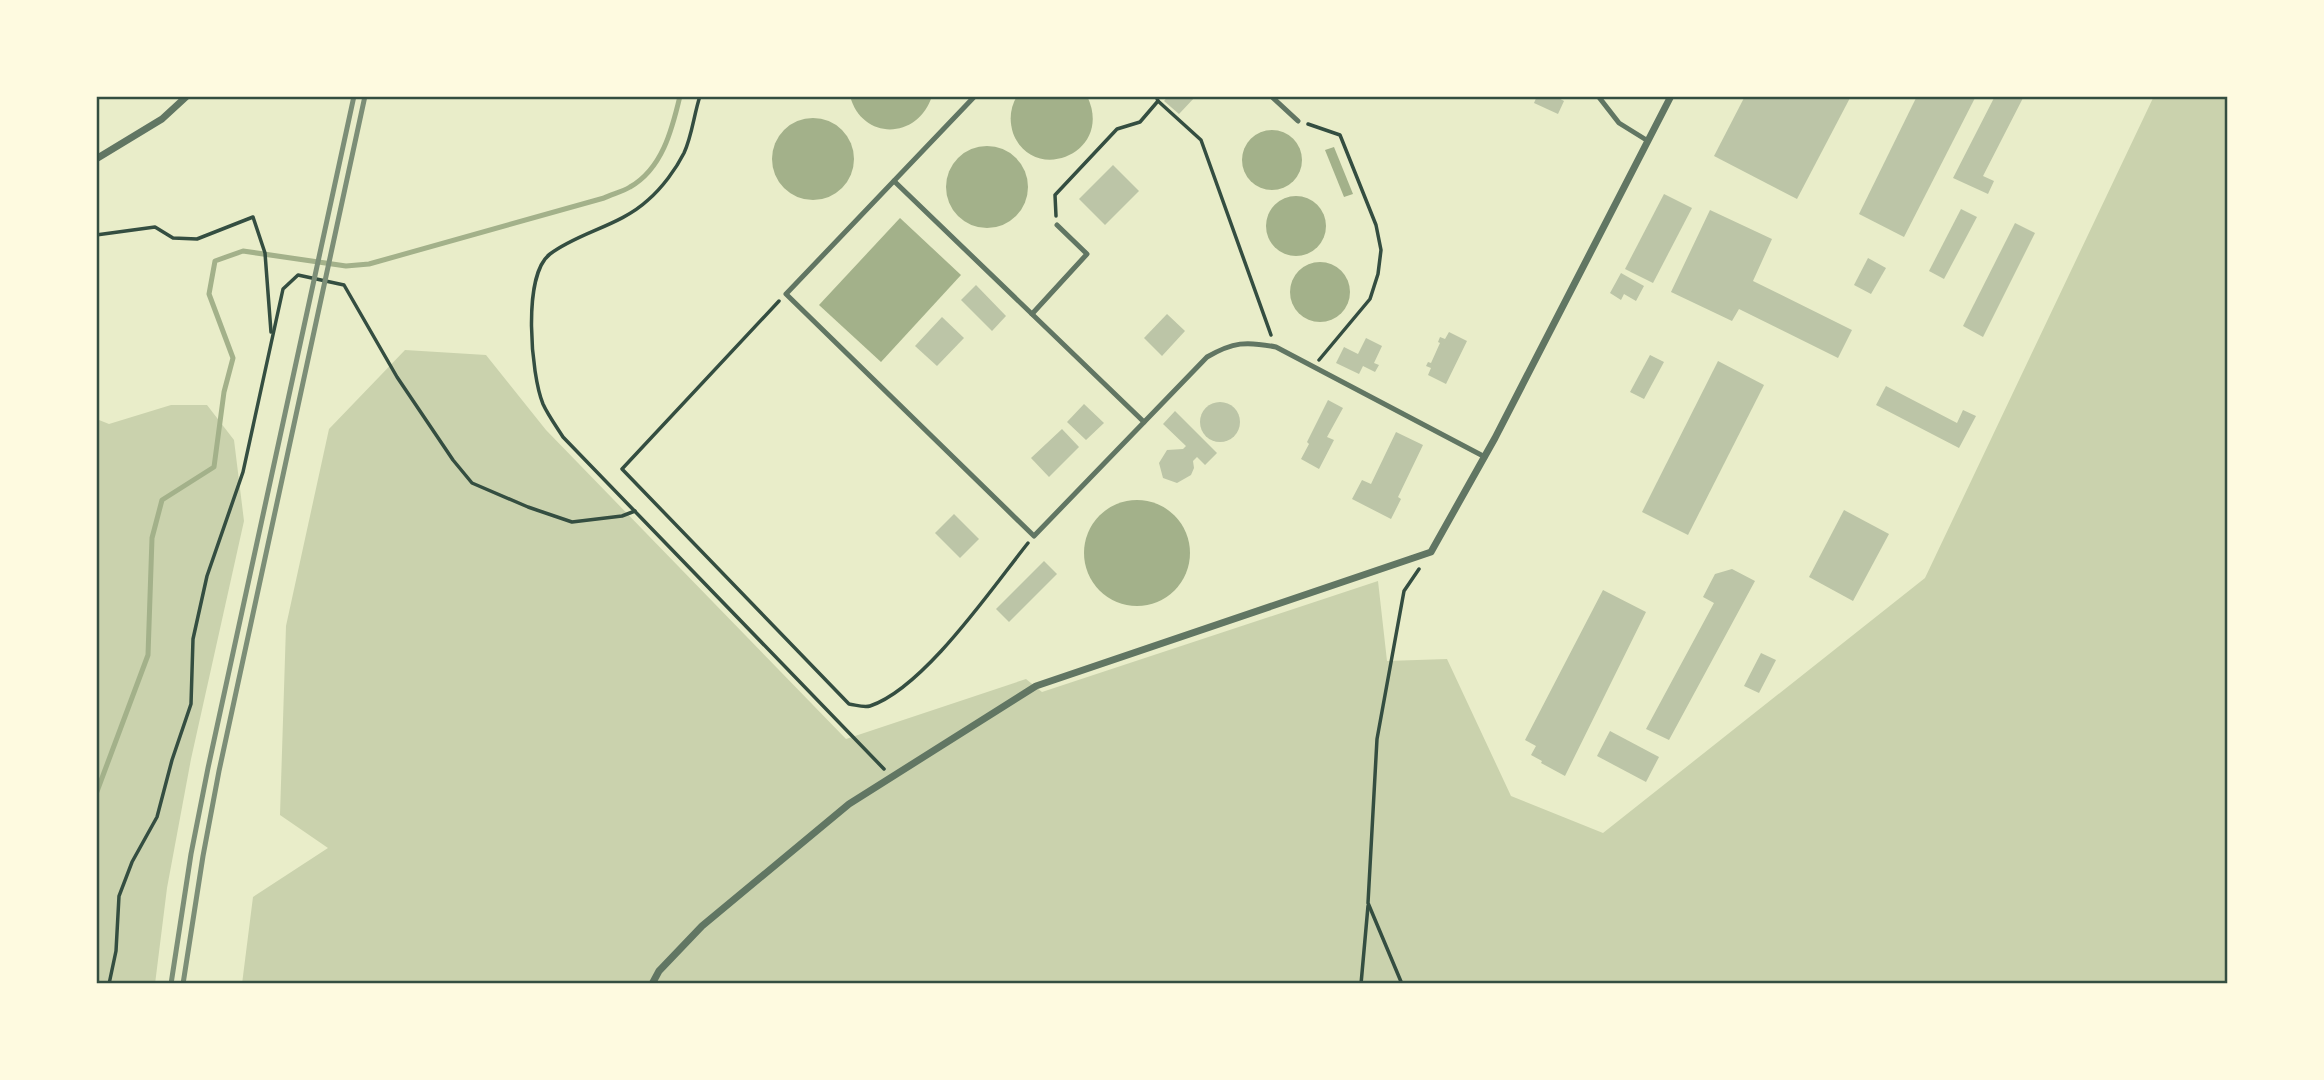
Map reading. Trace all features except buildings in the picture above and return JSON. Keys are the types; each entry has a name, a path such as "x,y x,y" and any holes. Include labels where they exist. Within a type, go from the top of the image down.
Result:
{"street":[{"path":"96,159 162,119 187,96"},
{"path":"652,984 659,971 702,926 849,804 1036,685 1432,552 1485,457 1671,96"}],"lane":[{"path":"975,96 786,294 1034,536 1207,357 1227,345 1251,342 1276,347 1485,457"},
{"path":"1271,96 1298,121"},
{"path":"1598,96 1619,123 1648,141"},
{"path":"894,181 1144,422"},
{"path":"1032,314 1087,254 1057,225"}],"path":[{"path":"700,96 685,152 662,186 636,209 551,253 541,262 536,274 530,328 534,364 543,404 563,436 892,777"},
{"path":"1057,225 1055,195 1117,129 1140,121 1157,99 1200,140 1276,347"},
{"path":"1298,121 1340,135 1376,225 1381,250 1378,274 1370,299 1314,367"},
{"path":"96,235 155,227 173,238 198,239 253,217 265,253 271,338"},
{"path":"109,984 116,951 119,896 132,862 157,817 191,704 193,639 207,576 243,472 283,289 298,275 344,285 397,377 453,460 472,483 572,522 622,516 635,511"},
{"path":"786,294 622,469 849,704 868,707 892,695 930,664 1034,536"},
{"path":"1361,984 1377,738 1405,591 1432,552"},
{"path":"1368,903 1402,984"}],"shaded area":[{"path":"850,96 932,96 915,121 890,129 866,121 856,111"},
{"path":"1017,96 1087,96 1093,116 1090,133 1081,147 1068,156 1053,160 1037,158 1023,149 1013,133 1011,114"},
{"path":"2154,96 2228,96 2228,984 242,984 253,897 328,848 280,815 286,626 329,429 405,350 486,355 546,430 846,739 1026,679 1042,692 1378,581 1387,661 1447,659 1511,796 1603,833 1925,578"},
{"path":"805,118 821,118 836,125 847,136 854,151 851,175 842,188 821,200 805,200 790,193 779,182 772,167 772,151 779,136 790,125"},
{"path":"1266,130 1278,130 1297,143 1302,160 1300,172 1289,185 1278,190 1266,190 1247,177 1242,166 1242,154 1255,135"},
{"path":"979,146 995,146 1010,153 1021,164 1028,179 1025,203 1016,216 995,228 979,228 964,221 953,210 946,195 946,179 953,164 964,153"},
{"path":"1334,147 1353,194 1344,197 1325,150"},
{"path":"1290,196 1302,196 1321,209 1326,226 1324,238 1313,251 1302,256 1290,256 1271,243 1266,232 1266,220 1279,201"},
{"path":"900,218 961,275 881,362 819,305"},
{"path":"1314,262 1326,262 1345,275 1350,292 1348,304 1337,317 1326,322 1314,322 1295,309 1290,298 1290,286 1303,267"},
{"path":"171,405 207,405 234,440 244,521 191,759 167,888 155,984 96,984 96,423 99,420 109,424"},
{"path":"1137,500 1157,504 1175,515 1186,533 1190,553 1186,573 1175,591 1157,602 1137,606 1117,602 1099,591 1088,573 1084,553 1088,533 1099,515 1117,504"}],"waterway":[{"path":"96,794 148,655 152,538 162,500 214,467 224,392 233,358 209,294 215,261 243,251 346,266 369,264 604,198 630,187 650,170 664,148 680,96"}],"railway":[{"path":"171,984 191,854 208,768 354,96"},
{"path":"183,984 219,771 365,96"}]}
